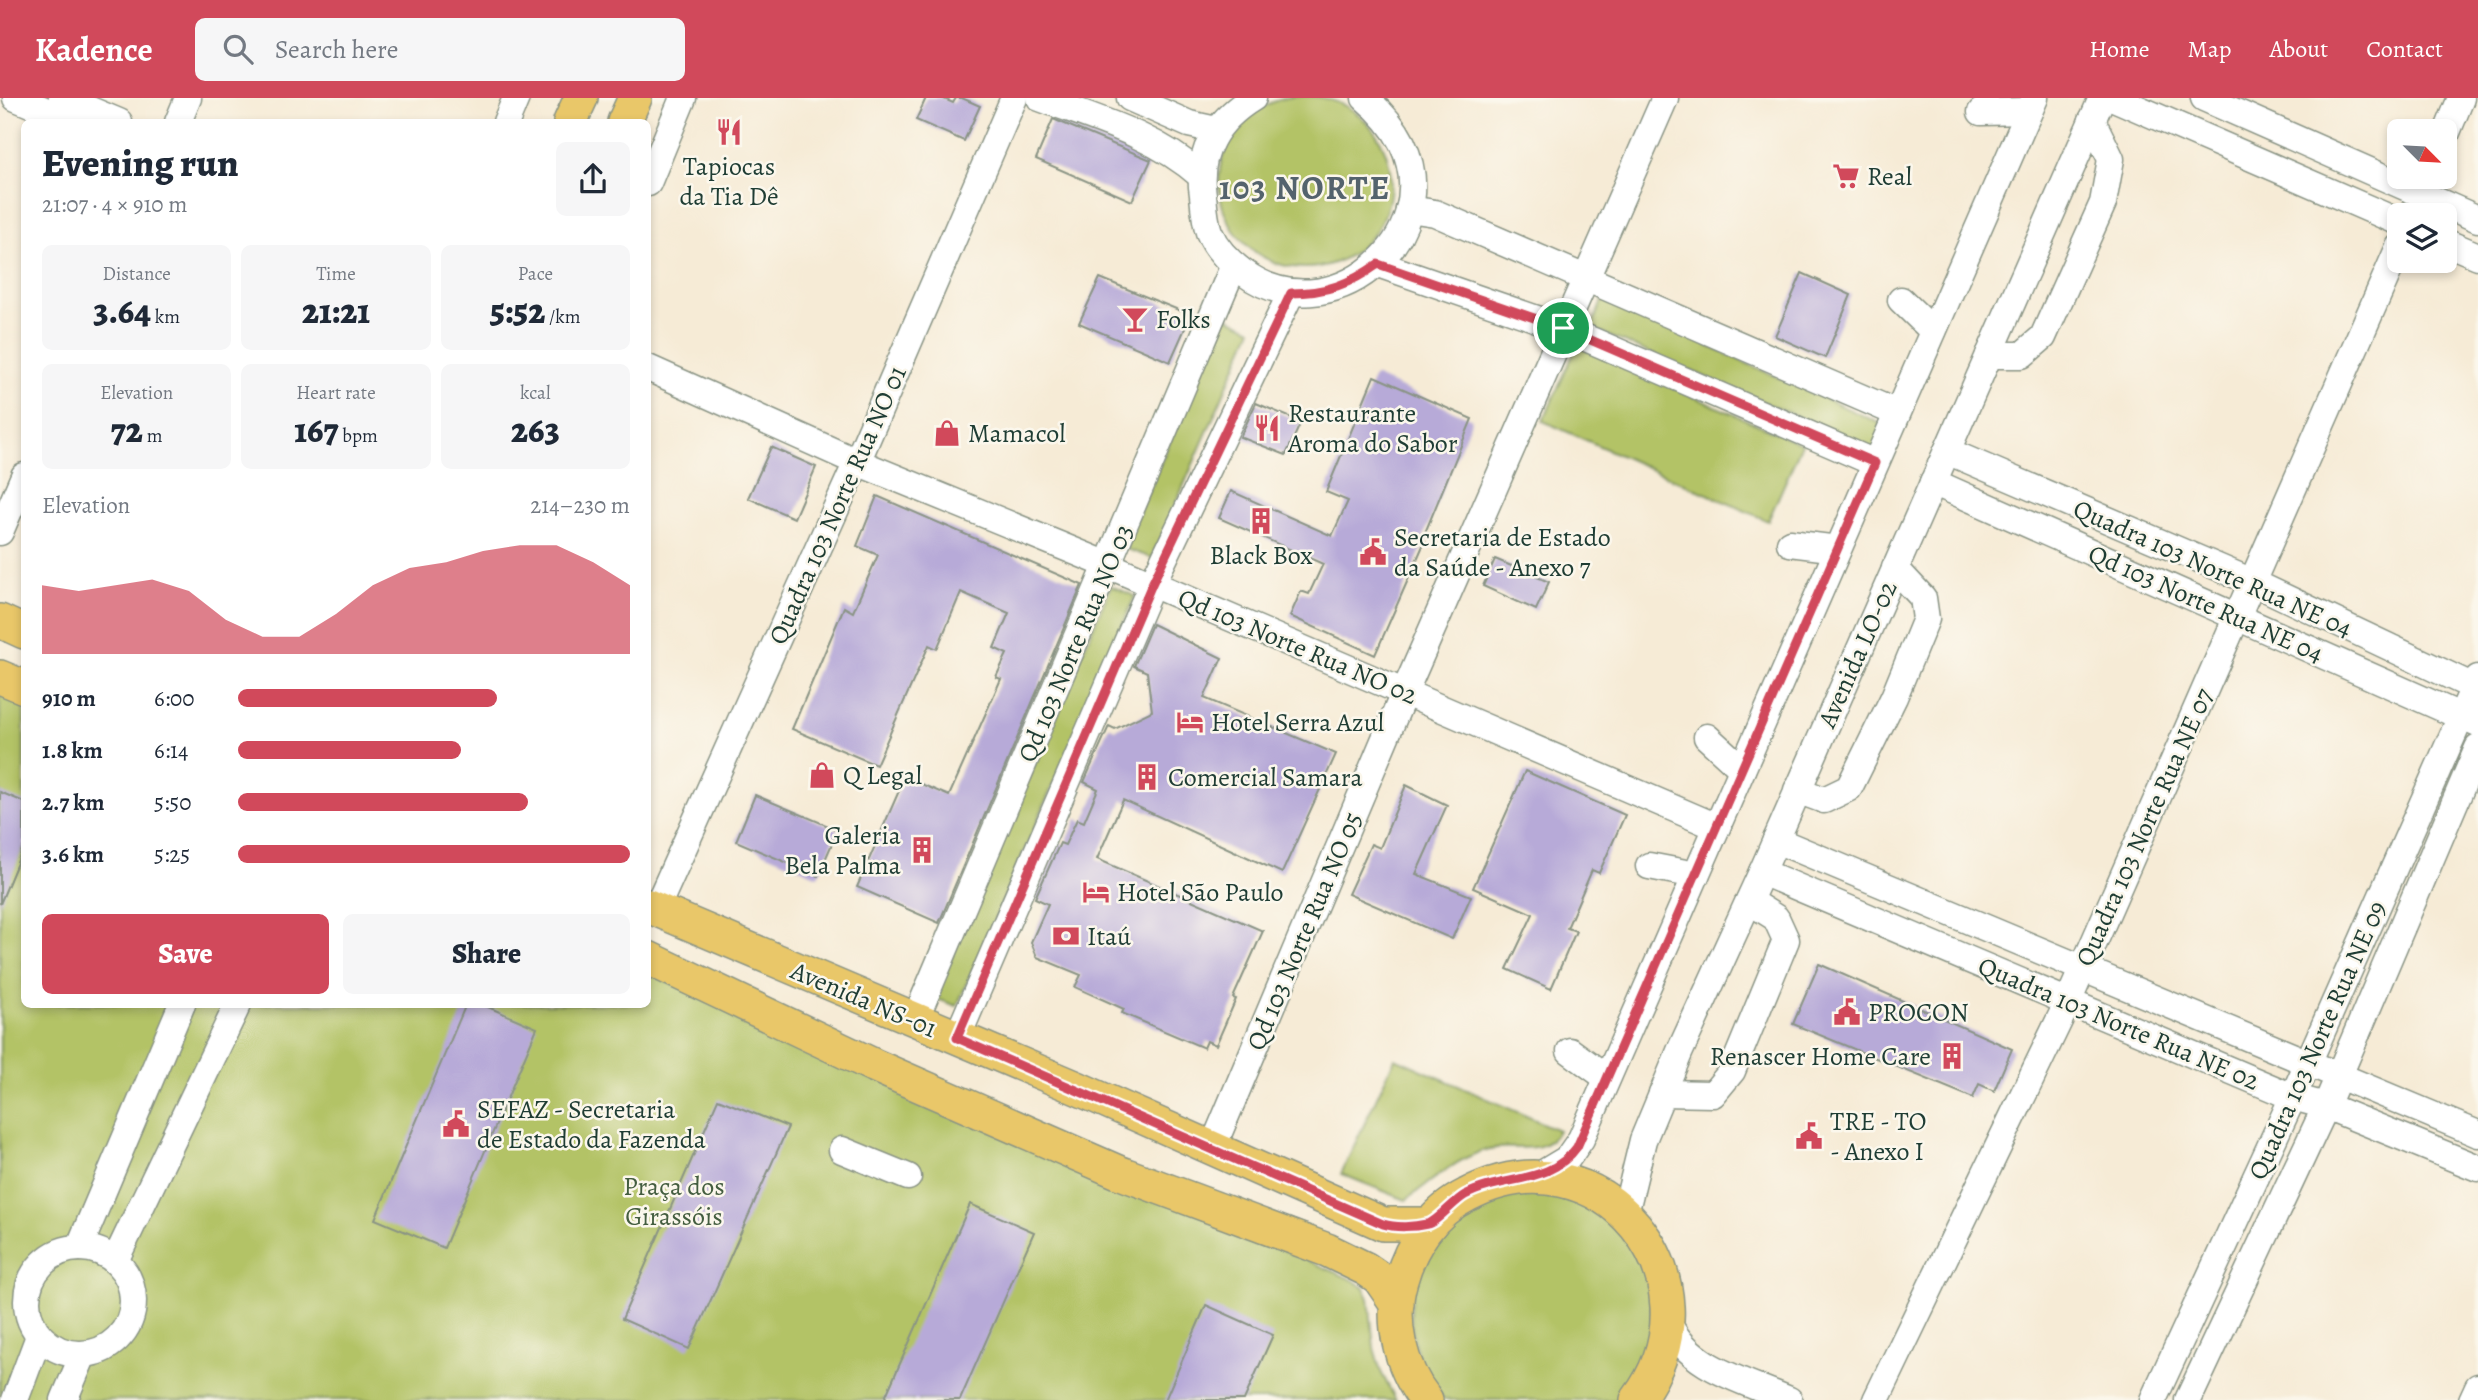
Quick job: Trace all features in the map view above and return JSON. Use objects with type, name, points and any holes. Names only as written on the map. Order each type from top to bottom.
[{"type":"main road","points":[[571,119],[581,98]]},
{"type":"main road","points":[[625,119],[635,98]]},
{"type":"main road","points":[[0,621],[21,631]]},
{"type":"main road","points":[[0,677],[21,686]]},
{"type":"main road","name":"Avenida NS-01","points":[[652,908],[1383,1224],[1430,1224]]},
{"type":"main road","name":"Avenida NS-01","points":[[651,959],[873,1065],[1118,1172],[1327,1250],[1366,1269],[1384,1284],[1396,1304]]},
{"type":"main road","points":[[1426,1400],[1412,1378],[1402,1352],[1396,1304],[1405,1266],[1430,1224],[1450,1205],[1478,1189],[1504,1180],[1537,1177],[1584,1188],[1625,1214],[1645,1237],[1657,1260],[1667,1295],[1668,1322],[1658,1365],[1637,1400]]},
{"type":"street","points":[[16,98],[65,119]]},
{"type":"street","points":[[62,98],[111,119]]},
{"type":"street","points":[[178,119],[188,98]]},
{"type":"street","points":[[507,119],[516,98]]},
{"type":"street","points":[[651,176],[683,98]]},
{"type":"street","name":"Quadra 103 Norte Rua NO 01","points":[[652,908],[857,462],[1014,98]]},
{"type":"street","points":[[1040,98],[1149,140],[1177,155],[1199,175]]},
{"type":"street","points":[[1130,98],[1189,124],[1216,130]]},
{"type":"street","points":[[1253,98],[1216,130],[1206,151],[1199,175],[1208,231],[1220,252],[1234,265],[1257,282],[1291,293],[1315,293],[1349,284],[1378,264],[1398,239],[1409,209],[1411,176],[1403,144],[1386,117],[1365,98]]},
{"type":"street","name":"Qd 103 Norte Rua NO 05","points":[[1212,1149],[1405,691],[1665,98]]},
{"type":"street","points":[[2114,98],[2387,217]]},
{"type":"street","points":[[2204,98],[2478,219]]},
{"type":"street","points":[[2452,119],[2461,98]]},
{"type":"street","points":[[1981,111],[2032,104]]},
{"type":"street","points":[[1537,1177],[1563,1162],[1574,1151],[2032,104]]},
{"type":"street","points":[[1989,355],[2022,355],[2043,337],[2103,203],[2111,159],[2097,109]]},
{"type":"street","name":"Avenida LO-02","points":[[1625,1214],[1643,1140],[1662,1093],[1762,872],[2097,109]]},
{"type":"street","points":[[1409,209],[1435,213],[1897,413]]},
{"type":"street","points":[[2457,247],[2478,256]]},
{"type":"street","points":[[1378,264],[1563,328],[1875,463]]},
{"type":"street","name":"Qd 103 Norte Rua NO 03","points":[[915,1020],[1234,265]]},
{"type":"street","name":"Quadra 103 Norte Rua NE 07","points":[[1876,1400],[2068,1002],[2237,617],[2250,581],[2387,273]]},
{"type":"street","name":"Qd 103 Norte Rua NO 03","points":[[957,1038],[1152,584],[1291,293]]},
{"type":"street","points":[[1901,300],[1933,331]]},
{"type":"street","name":"Qd 103 Norte Rua NO 02","points":[[651,369],[857,462],[1405,691],[1717,827]]},
{"type":"street","name":"Quadra 103 Norte Rua NE 04","points":[[1947,451],[2250,581],[2477,685]]},
{"type":"street","name":"Qd 103 Norte Rua NE 04","points":[[1933,482],[2470,720]]},
{"type":"street","points":[[0,532],[21,483]]},
{"type":"street","points":[[1790,543],[1838,549]]},
{"type":"street","points":[[1797,790],[1824,800],[1849,788],[1895,697],[1926,619],[1923,598],[1895,568]]},
{"type":"street","name":"Quadra 103 Norte Rua NE 09","points":[[2153,1400],[2306,1065],[2470,720],[2477,685]]},
{"type":"street","points":[[1707,737],[1742,769]]},
{"type":"street","name":"Quadra 103 Norte Rua NE 09","points":[[2188,1400],[2326,1106],[2478,748]]},
{"type":"street","name":"Quadra 103 Norte Rua NE 02","points":[[1776,840],[2083,967],[2306,1065],[2478,1134]]},
{"type":"street","points":[[1649,866],[1696,875]]},
{"type":"street","name":"Quadra 103 Norte Rua NE 02","points":[[1762,872],[2293,1097],[2326,1106],[2478,1168]]},
{"type":"street","points":[[1662,1093],[1713,1094],[1732,1071],[1786,940],[1776,918],[1748,901]]},
{"type":"street","points":[[79,1248],[180,1008]]},
{"type":"street","points":[[115,1261],[236,1008]]},
{"type":"street","points":[[1570,1051],[1607,1078]]},
{"type":"street","points":[[842,1150],[908,1177]]},
{"type":"street","points":[[79,1248],[92,1249],[115,1261],[126,1275],[132,1290],[133,1307],[128,1324],[109,1345],[83,1355],[52,1347],[39,1336],[30,1321],[27,1305],[29,1288],[36,1272],[47,1259],[62,1251],[79,1248]]},
{"type":"street","points":[[1668,1322],[1677,1340],[1692,1356],[1790,1400]]},
{"type":"street","points":[[15,1400],[39,1336]]},
{"type":"street","points":[[64,1400],[83,1355]]},
{"type":"street","points":[[2472,1400],[2478,1387]]},
{"type":"green space","points":[[1305,96],[1338,103],[1353,110],[1366,121],[1377,134],[1384,149],[1391,182],[1384,215],[1377,230],[1366,243],[1353,254],[1338,261],[1305,268],[1272,261],[1257,254],[1244,243],[1233,230],[1226,215],[1219,182],[1226,149],[1233,134],[1244,121],[1257,110],[1272,103]]},
{"type":"green space","points":[[1603,299],[1886,426],[1876,450],[1591,328]]},
{"type":"green space","points":[[1225,316],[1252,329],[1152,558],[1123,548]]},
{"type":"green space","points":[[1577,346],[1802,444],[1768,521],[1543,421]]},
{"type":"green space","points":[[1111,586],[1135,596],[957,1006],[934,998]]},
{"type":"green space","name":"Praça dos Girassóis","points":[[0,692],[21,701],[21,1008],[651,1008],[651,974],[1353,1280],[1364,1288],[1369,1298],[1374,1348],[1381,1372],[1396,1400],[0,1400]]},
{"type":"green space","points":[[1395,1058],[1558,1130],[1553,1138],[1539,1146],[1495,1148],[1471,1156],[1448,1169],[1406,1200],[1341,1174]]},
{"type":"green space","points":[[1516,1192],[1575,1198],[1621,1229],[1650,1281],[1652,1334],[1618,1400],[1444,1400],[1429,1379],[1413,1333],[1411,1308],[1414,1285],[1422,1261],[1452,1220],[1474,1208]]},
{"type":"building","points":[[926,98],[942,98],[953,103],[956,98],[962,98],[980,106],[964,141],[916,120]]},
{"type":"building","points":[[1053,119],[1151,160],[1132,201],[1036,159]]},
{"type":"building","points":[[1802,273],[1851,295],[1825,358],[1775,336]]},
{"type":"building","name":"Folks","points":[[1100,278],[1191,315],[1170,362],[1079,323]]},
{"type":"building","points":[[1374,376],[1472,419],[1422,540],[1425,541],[1375,655],[1290,616],[1301,591],[1309,594],[1323,564],[1219,518],[1231,491],[1332,536],[1348,501],[1326,492]]},
{"type":"building","name":"Restaurante Aroma do Sabor","points":[[1256,403],[1301,422],[1286,455],[1240,437]]},
{"type":"building","points":[[771,447],[816,467],[794,518],[748,498]]},
{"type":"building","points":[[877,496],[1082,585],[939,923],[857,887],[905,777],[949,796],[1001,679],[996,677],[1007,654],[994,648],[1009,613],[961,592],[937,649],[929,645],[876,765],[792,729],[844,607],[853,612],[878,555],[857,546]]},
{"type":"building","points":[[1495,559],[1549,582],[1536,610],[1483,586]]},
{"type":"building","points":[[1152,624],[1222,658],[1204,698],[1336,754],[1282,873],[1123,800],[1097,859],[1263,931],[1233,998],[1236,999],[1216,1045],[1207,1041],[1204,1048],[1122,1013],[1124,1009],[1075,987],[1081,975],[1037,957],[1031,942],[1048,904],[1035,898],[1060,843],[1065,845],[1077,819],[1084,822],[1098,789],[1084,782],[1109,726],[1115,729],[1152,711],[1147,672],[1134,666]]},
{"type":"building","points":[[1525,771],[1625,815],[1599,873],[1592,870],[1567,928],[1576,931],[1551,989],[1507,969],[1533,914],[1473,888]]},
{"type":"building","points":[[1406,785],[1447,805],[1416,874],[1471,896],[1452,939],[1348,894],[1371,844],[1380,848]]},
{"type":"building","points":[[0,792],[21,801],[21,853],[0,904]]},
{"type":"building","points":[[755,795],[838,830],[818,876],[736,841]]},
{"type":"building","points":[[1819,964],[2012,1049],[1994,1091],[1979,1084],[1973,1098],[1793,1024]]},
{"type":"building","name":"SEFAZ - Secretaria de Estado da Fazenda","points":[[464,1008],[490,1008],[537,1028],[444,1248],[375,1219]]},
{"type":"building","points":[[718,1099],[788,1127],[689,1349],[622,1319]]},
{"type":"building","points":[[970,1204],[1034,1232],[960,1400],[884,1400]]},
{"type":"building","points":[[1206,1305],[1273,1335],[1244,1400],[1165,1400]]},
{"type":"place","name":"Tapiocas da Tia Dê","points":[[729,132]]},
{"type":"place","name":"Real","points":[[1846,176]]},
{"type":"place","name":"Folks","points":[[1135,319]]},
{"type":"place","name":"Restaurante Aroma do Sabor","points":[[1267,428]]},
{"type":"place","name":"Mamacol","points":[[947,433]]},
{"type":"place","name":"Black Box","points":[[1261,521]]},
{"type":"place","name":"Secretaria de Estado da Saúde - Anexo 7","points":[[1373,552]]},
{"type":"place","name":"Hotel Serra Azul","points":[[1190,722]]},
{"type":"place","name":"Q Legal","points":[[822,775]]},
{"type":"place","name":"Comercial Samara","points":[[1147,777]]},
{"type":"place","name":"Galeria Bela Palma","points":[[922,850]]},
{"type":"place","name":"Hotel São Paulo","points":[[1096,892]]},
{"type":"place","name":"Itaú","points":[[1066,936]]},
{"type":"place","name":"PROCON","points":[[1847,1012]]},
{"type":"place","name":"Renascer Home Care","points":[[1952,1056]]},
{"type":"place","name":"SEFAZ - Secretaria de Estado da Fazenda","points":[[456,1124]]},
{"type":"place","name":"TRE - TO - Anexo I","points":[[1809,1136]]},
{"type":"district","name":"103 NORTE","points":[[1305,187]]},
{"type":"route","points":[[1378,264],[1563,328],[1875,463],[1581,1139],[1571,1155],[1537,1177],[1499,1182],[1464,1196],[1441,1212],[1430,1224],[1390,1226],[957,1038],[1152,584],[1291,293],[1315,293],[1349,284],[1378,264]]}]
